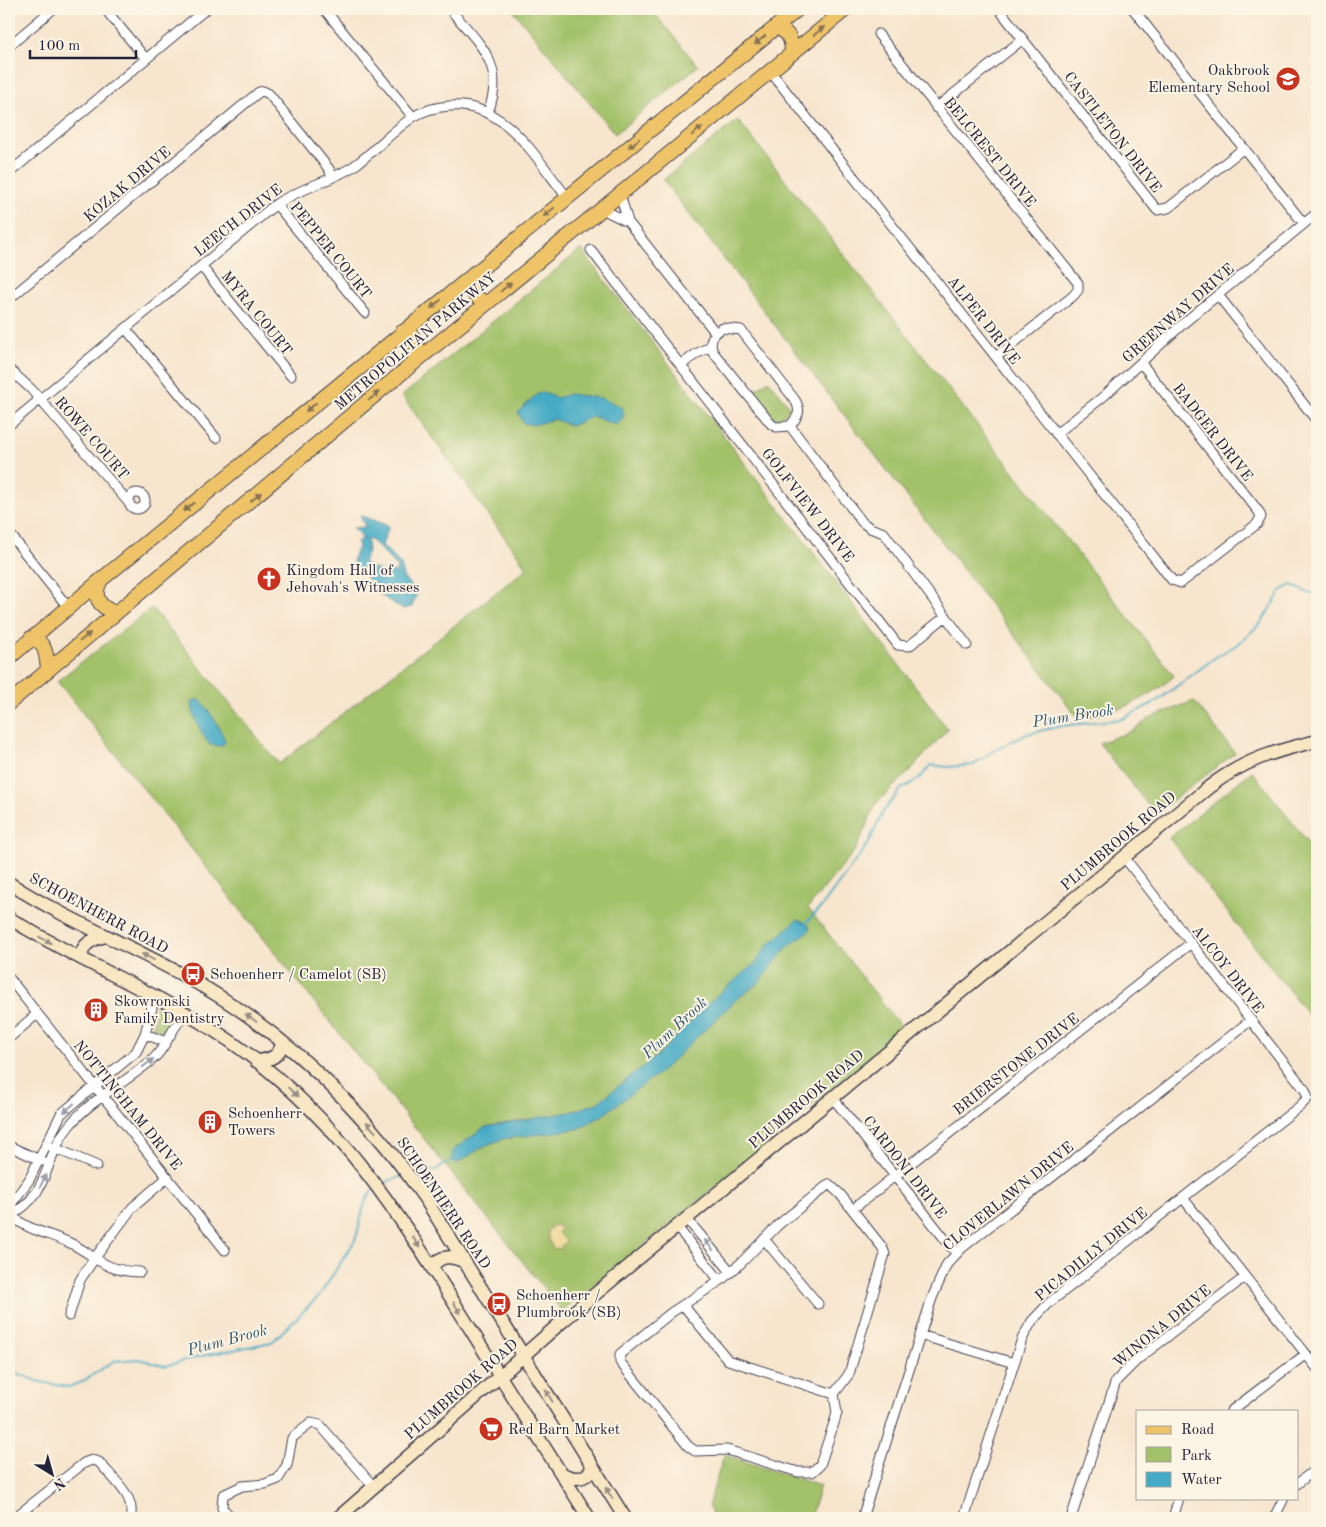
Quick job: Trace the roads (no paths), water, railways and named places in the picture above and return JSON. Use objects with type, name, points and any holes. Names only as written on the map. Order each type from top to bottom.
[{"type":"main road","name":"METROPOLITAN PARKWAY","points":[[9,658],[30,638],[402,332],[798,9]]},
{"type":"main road","name":"METROPOLITAN PARKWAY","points":[[9,703],[48,668],[486,303],[846,9]]},
{"type":"main road","points":[[776,27],[788,34],[792,44],[792,53]]},
{"type":"main road","points":[[474,273],[471,280],[472,292],[477,298],[486,303]]},
{"type":"main road","points":[[402,332],[412,336],[417,345],[414,363]]},
{"type":"main road","points":[[102,579],[97,588],[97,599],[103,606],[115,612]]},
{"type":"main road","points":[[30,638],[40,642],[45,648],[48,668]]},
{"type":"main road","name":"PLUMBROOK ROAD","points":[[338,1518],[524,1355],[1209,787],[1236,768],[1262,756],[1317,741]]},
{"type":"main road","name":"SCHOENHERR ROAD","points":[[9,883],[208,989],[282,1042],[344,1098],[402,1165],[426,1200],[625,1518]]},
{"type":"main road","points":[[9,918],[82,959],[146,990],[187,1013],[256,1061],[319,1117],[376,1183],[400,1217],[589,1518]]},
{"type":"main road","points":[[82,959],[82,950],[88,943],[106,936]]},
{"type":"main road","points":[[256,1061],[269,1059],[277,1054],[282,1042]]},
{"type":"main road","points":[[432,1267],[436,1261],[446,1257],[465,1262]]},
{"type":"main road","points":[[561,1473],[570,1477],[580,1478],[589,1474],[593,1467]]},
{"type":"street","points":[[9,46],[53,9]]},
{"type":"street","points":[[105,9],[146,60]]},
{"type":"street","points":[[9,173],[206,9]]},
{"type":"street","points":[[324,9],[413,117]]},
{"type":"street","points":[[450,9],[493,64],[495,87],[488,112]]},
{"type":"street","name":"CASTLETON DRIVE","points":[[999,9],[1158,210],[1168,208],[1244,148]]},
{"type":"street","points":[[1133,9],[1304,224]]},
{"type":"street","name":"BELCREST DRIVE","points":[[878,34],[1062,263],[1079,287],[1074,296],[996,357]]},
{"type":"street","points":[[936,108],[1023,39]]},
{"type":"street","name":"ALPER DRIVE","points":[[770,71],[1172,580],[1178,583]]},
{"type":"street","name":"KOZAK DRIVE","points":[[9,299],[256,94],[263,91],[275,102],[329,169],[332,177]]},
{"type":"street","name":"LEECH DRIVE","points":[[9,425],[276,204],[299,190],[332,177],[355,165],[413,117],[431,109],[456,105],[488,112],[510,127],[567,197]]},
{"type":"street","points":[[620,194],[628,222],[715,332]]},
{"type":"street","name":"PEPPER COURT","points":[[276,204],[365,313]]},
{"type":"street","points":[[602,209],[628,222]]},
{"type":"street","name":"GREENWAY DRIVE","points":[[1056,434],[1104,396],[1218,295],[1317,213]]},
{"type":"street","name":"GOLFVIEW DRIVE","points":[[591,250],[898,645],[909,646],[946,616]]},
{"type":"street","name":"MYRA COURT","points":[[201,266],[291,376]]},
{"type":"street","points":[[1218,295],[1317,421]]},
{"type":"street","points":[[681,365],[711,346],[715,332],[723,328],[741,330],[799,408],[799,414],[790,426]]},
{"type":"street","points":[[126,329],[216,438]]},
{"type":"street","points":[[711,346],[771,424],[790,426],[862,522],[870,528],[884,533],[967,645]]},
{"type":"street","name":"BADGER DRIVE","points":[[1141,363],[1259,512],[1260,520],[1184,582],[1178,583]]},
{"type":"street","name":"ROWE COURT","points":[[9,369],[26,383],[123,494],[132,508],[138,510],[145,505],[144,495],[139,493],[123,494]]},
{"type":"street","name":"ROWE COURT","points":[[129,503],[133,494]]},
{"type":"street","points":[[9,533],[68,607]]},
{"type":"street","name":"ALCOY DRIVE","points":[[1124,857],[1308,1093],[1308,1098]]},
{"type":"street","name":"BRIERSTONE DRIVE","points":[[858,1205],[1191,943]]},
{"type":"street","name":"NOTTINGHAM DRIVE","points":[[9,978],[225,1250]]},
{"type":"street","points":[[140,1272],[117,1270],[94,1259],[72,1244],[25,1226],[10,1215],[9,1207],[29,1180],[61,1114],[136,1052],[145,1034],[152,1008],[146,990]]},
{"type":"street","points":[[10,1215],[20,1211],[36,1194],[67,1128],[154,1058],[178,1022],[187,1013]]},
{"type":"street","points":[[9,1038],[37,1014]]},
{"type":"street","name":"CLOVERLAWN DRIVE","points":[[862,1518],[940,1274],[956,1253],[1251,1020]]},
{"type":"street","points":[[145,1034],[166,1042]]},
{"type":"street","points":[[125,1063],[134,1074]]},
{"type":"street","name":"CARDONI DRIVE","points":[[833,1098],[956,1253]]},
{"type":"street","name":"PICADILLY DRIVE","points":[[964,1518],[1026,1330],[1049,1303],[1308,1098]]},
{"type":"street","points":[[45,1144],[97,1166]]},
{"type":"street","points":[[9,1146],[50,1165]]},
{"type":"street","points":[[70,1316],[80,1280],[94,1259],[132,1208],[168,1177]]},
{"type":"street","points":[[829,1184],[840,1194],[884,1250],[849,1374],[834,1394],[837,1413],[822,1462],[815,1470],[798,1472],[727,1450],[695,1451],[688,1446],[619,1358],[627,1348],[683,1304],[731,1272],[764,1239],[778,1225],[829,1184]]},
{"type":"street","points":[[1183,1198],[1317,1368]]},
{"type":"street","points":[[687,1219],[731,1272]]},
{"type":"street","points":[[677,1227],[720,1281]]},
{"type":"street","points":[[764,1239],[818,1304]]},
{"type":"street","name":"WINONA DRIVE","points":[[1071,1518],[1116,1382],[1137,1360],[1245,1276]]},
{"type":"street","points":[[683,1304],[728,1360],[834,1394]]},
{"type":"street","points":[[920,1335],[1014,1364]]},
{"type":"street","points":[[1233,1410],[1306,1354]]},
{"type":"street","points":[[232,1518],[222,1508],[221,1499],[227,1493],[242,1486],[265,1484],[278,1479],[287,1465],[292,1438],[307,1425],[314,1422],[323,1427],[374,1487]]},
{"type":"street","points":[[14,1518],[84,1463],[92,1460],[99,1462],[131,1501],[132,1511],[130,1518]]},
{"type":"street","points":[[1298,1483],[1317,1468]]},
{"type":"street","points":[[1173,1518],[1178,1500]]},
{"type":"street","points":[[1274,1518],[1283,1500]]},
{"type":"water","points":[[543,392],[556,398],[570,394],[601,398],[621,407],[624,414],[621,421],[615,425],[592,416],[571,426],[554,419],[533,425],[523,423],[518,412],[536,395]]},
{"type":"water","points":[[360,515],[389,526],[382,545],[401,565],[403,577],[417,593],[412,607],[402,609],[382,596],[353,562],[358,547],[357,542],[360,539],[364,540],[353,528],[365,527]],"holes":[[[367,539],[397,567],[396,572],[382,572],[363,563],[368,551]]]},
{"type":"water","points":[[198,699],[209,712],[221,732],[225,742],[222,746],[210,745],[200,730],[192,705],[193,701]]},
{"type":"water","points":[[798,919],[809,925],[810,929],[788,946],[760,982],[737,999],[663,1070],[603,1115],[578,1129],[503,1139],[486,1145],[456,1164],[453,1161],[452,1151],[485,1127],[570,1112],[597,1103],[659,1054],[717,995],[754,965],[767,946]]},
{"type":"waterway","name":"Plum Brook","points":[[806,923],[823,905],[868,844],[883,812],[901,789],[919,779],[931,765],[947,767],[973,765],[993,751],[1027,734],[1061,726],[1122,719],[1157,701],[1216,657],[1238,644],[1261,623],[1281,591],[1291,585],[1306,592],[1317,594]]},
{"type":"waterway","name":"Plum Brook","points":[[414,1174],[436,1170],[453,1159]]},
{"type":"waterway","name":"Plum Brook","points":[[381,1184],[402,1176]]},
{"type":"waterway","name":"Plum Brook","points":[[9,1370],[40,1382],[68,1387],[82,1382],[114,1361],[139,1359],[165,1366],[197,1357],[272,1342],[319,1296],[354,1242],[363,1208],[373,1190]]},
{"type":"place","name":"Oakbrook Elementary School","points":[[1288,79]]},
{"type":"place","name":"Kingdom Hall of Jehovah's Witnesses","points":[[269,579]]},
{"type":"place","name":"Schoenherr / Camelot (SB)","points":[[193,974]]},
{"type":"place","name":"Skowronski Family Dentistry","points":[[96,1010]]},
{"type":"place","name":"Schoenherr Towers","points":[[210,1122]]},
{"type":"place","name":"Schoenherr / Plumbrook (SB)","points":[[499,1304]]},
{"type":"place","name":"Red Barn Market","points":[[491,1429]]}]
